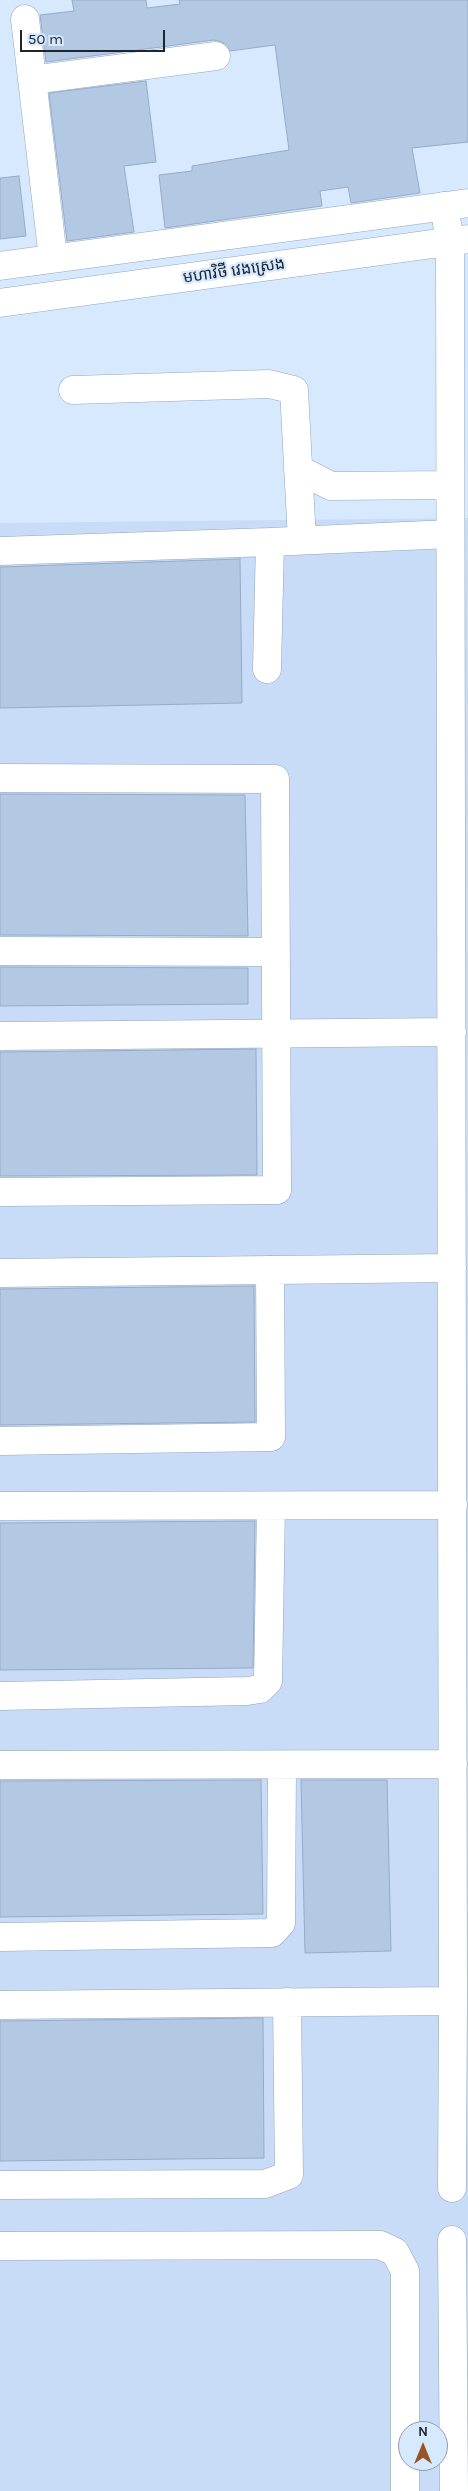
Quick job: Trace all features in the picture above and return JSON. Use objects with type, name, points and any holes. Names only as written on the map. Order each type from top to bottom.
[{"type":"street","points":[[26,19],[53,258]]},
{"type":"street","points":[[32,80],[216,56]]},
{"type":"street","points":[[0,266],[456,204],[459,240],[459,407],[450,485],[450,534],[459,695],[460,926],[452,1032],[460,1160],[452,1268],[460,1403],[452,1505],[460,1649],[453,1764],[454,2001],[460,2128],[452,2188]]},
{"type":"street","name":"មហាវិថី វេងស្រេង","points":[[0,303],[459,240]]},
{"type":"street","points":[[73,390],[269,384],[294,390],[302,540]]},
{"type":"street","points":[[298,469],[331,486],[450,485]]},
{"type":"street","points":[[0,551],[450,534]]},
{"type":"street","points":[[267,669],[270,542]]},
{"type":"street","points":[[0,778],[275,779],[277,1033],[277,1190],[0,1192]]},
{"type":"street","points":[[0,952],[276,952]]},
{"type":"street","points":[[0,1036],[452,1032]]},
{"type":"street","points":[[0,1273],[452,1268]]},
{"type":"street","points":[[0,1441],[271,1438],[270,1270]]},
{"type":"street","points":[[0,1506],[271,1507],[452,1505]]},
{"type":"street","points":[[0,1696],[247,1691],[260,1689],[268,1681],[271,1507]]},
{"type":"street","points":[[0,1765],[453,1764]]},
{"type":"street","points":[[0,1938],[272,1933],[281,1923],[282,1765]]},
{"type":"street","points":[[0,2005],[454,2001]]},
{"type":"street","points":[[0,2185],[265,2184],[289,2175],[287,2002]]},
{"type":"street","points":[[452,2240],[454,2491]]},
{"type":"street","points":[[0,2246],[380,2244],[395,2252],[405,2272],[405,2491]]},
{"type":"shaded area","points":[[468,518],[468,2491],[0,2491],[0,523]]},
{"type":"building","points":[[72,0],[146,0],[147,8],[180,4],[179,0],[468,0],[468,142],[412,148],[420,193],[351,203],[348,187],[320,191],[322,206],[165,228],[159,175],[192,171],[192,166],[289,150],[275,45],[230,51],[222,42],[214,40],[46,62],[40,15],[74,11]]},
{"type":"building","points":[[146,81],[156,162],[124,166],[134,232],[67,241],[49,93]]},
{"type":"building","points":[[19,176],[26,236],[0,239],[0,178]]},
{"type":"building","points":[[240,559],[242,703],[0,708],[0,567]]},
{"type":"building","points":[[0,794],[245,795],[248,936],[0,935]]},
{"type":"building","points":[[0,967],[248,968],[248,1004],[0,1006]]},
{"type":"building","points":[[256,1049],[257,1175],[0,1176],[0,1052]]},
{"type":"building","points":[[254,1286],[255,1422],[0,1425],[0,1289]]},
{"type":"building","points":[[255,1521],[253,1668],[0,1670],[0,1523]]},
{"type":"building","points":[[261,1780],[263,1914],[0,1917],[0,1781]]},
{"type":"building","points":[[301,1780],[387,1780],[391,1951],[305,1953]]},
{"type":"building","points":[[263,2018],[264,2158],[0,2161],[0,2021]]}]
